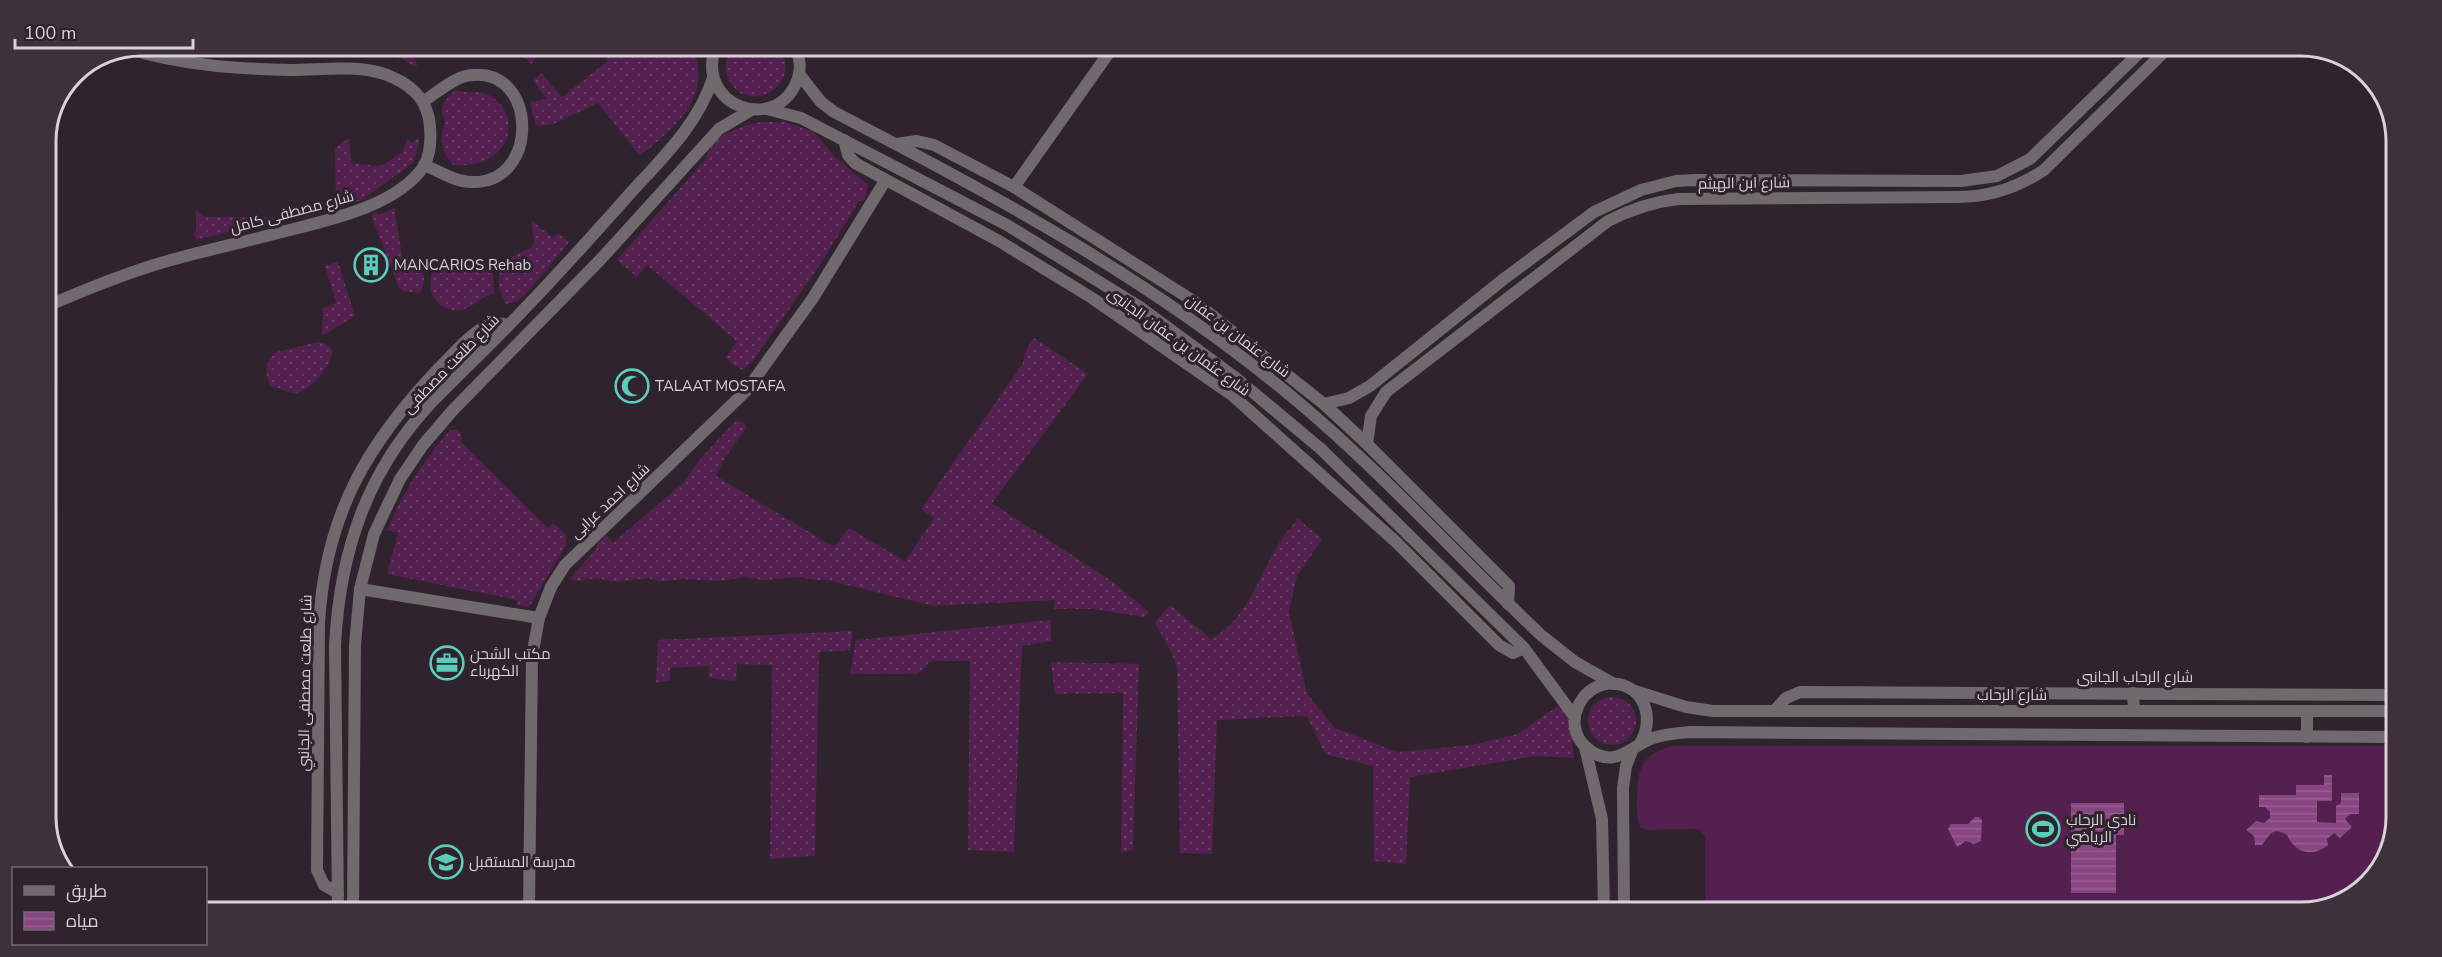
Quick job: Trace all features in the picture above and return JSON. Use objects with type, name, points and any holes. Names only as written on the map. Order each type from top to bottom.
[{"type":"street","points":[[154,56],[198,63],[256,68],[353,69],[393,77],[410,87],[424,101],[431,133],[424,165],[460,180],[472,182],[489,179],[506,171],[514,160],[523,134],[521,114],[513,94],[505,83],[484,75],[462,77],[424,101]]},
{"type":"street","points":[[712,56],[712,78],[718,90],[727,100],[739,107],[751,110],[767,109],[801,118],[1007,225],[1124,297],[1236,378],[1321,449],[1524,648],[1574,716]]},
{"type":"street","points":[[767,109],[788,96],[795,86],[799,74],[798,56]]},
{"type":"street","points":[[1014,187],[1107,56]]},
{"type":"street","name":"شارع ابن الهيثم","points":[[1324,404],[1348,398],[1371,386],[1481,297],[1580,222],[1625,196],[1658,185],[1695,180],[1961,182],[1986,179],[2009,171],[2040,151],[2136,56]]},
{"type":"street","name":"شارع ابن الهيثم","points":[[1367,444],[1371,416],[1386,393],[1608,221],[1649,204],[1678,199],[1972,197],[2013,187],[2044,170],[2057,159],[2160,56]]},
{"type":"street","name":"شارع عثمان بن عفان","points":[[799,74],[821,102],[834,112],[1033,218],[1169,303],[1263,373],[1335,434],[1508,604],[1558,649],[1575,662],[1614,684]]},
{"type":"street","name":"شارع طلعت مصطفى","points":[[338,902],[335,645],[337,603],[347,553],[361,513],[386,463],[431,403],[564,268],[682,136],[700,110],[712,78]]},
{"type":"street","points":[[353,902],[356,645],[360,589],[380,519],[400,479],[423,445],[453,410],[604,256],[718,129],[751,110]]},
{"type":"street","name":"شارع عثمان بن عفان الجانبى","points":[[844,140],[851,159],[885,181],[1008,247],[1092,298],[1232,395],[1386,534],[1499,645],[1513,653],[1524,648]]},
{"type":"street","points":[[896,144],[917,141],[934,145],[1014,187],[1195,302],[1324,404],[1367,444],[1509,586],[1508,604]]},
{"type":"street","name":"شارع مصطفى كامل","points":[[56,302],[164,262],[347,215],[398,190],[424,165]]},
{"type":"street","name":"شارع احمد عرابى","points":[[529,902],[532,656],[538,618],[556,579],[576,553],[746,391],[813,298],[885,181]]},
{"type":"street","points":[[1836,182],[1836,197]]},
{"type":"street","name":"شارع طلعت مصطفى الجانبي","points":[[338,893],[328,890],[317,870],[319,624],[322,588],[330,544],[362,468],[399,412],[451,356],[482,328],[495,323],[509,325]]},
{"type":"street","points":[[1321,449],[1335,434]]},
{"type":"street","points":[[360,589],[538,618]]},
{"type":"street","points":[[1604,902],[1602,819],[1585,747],[1574,727],[1574,716],[1583,696],[1603,684],[1614,684],[1634,691],[1646,707],[1648,717],[1645,737],[1635,748],[1626,766],[1623,788],[1624,902]]},
{"type":"street","name":"شارع الرحاب","points":[[1634,691],[1659,700],[1713,711],[2386,711]]},
{"type":"street","name":"شارع الرحاب الجانبى","points":[[1775,710],[1786,698],[1800,692],[2386,694]]},
{"type":"street","points":[[2133,693],[2133,710]]},
{"type":"street","points":[[2307,711],[2307,736]]},
{"type":"street","points":[[1585,747],[1603,757],[1613,758],[1665,734],[1690,732],[2386,737]]},
{"type":"street","points":[[337,776],[355,775]]},
{"type":"shaded area","points":[[391,56],[415,56],[417,68],[402,59]]},
{"type":"shaded area","points":[[522,56],[536,56],[532,64]]},
{"type":"shaded area","points":[[604,56],[696,56],[698,82],[688,110],[667,133],[640,156],[598,103],[551,125],[536,126],[530,102],[547,99],[533,81],[541,73],[562,97],[608,61]]},
{"type":"shaded area","points":[[783,56],[785,62],[784,75],[779,85],[769,92],[758,96],[746,95],[736,90],[728,78],[727,57]]},
{"type":"shaded area","points":[[455,90],[490,96],[506,112],[509,128],[504,144],[493,156],[479,163],[453,165],[444,150],[442,134],[445,122],[442,108]]},
{"type":"shaded area","points":[[761,122],[786,122],[813,131],[836,158],[868,185],[865,200],[859,201],[822,262],[752,362],[743,370],[733,365],[726,357],[737,341],[647,265],[637,277],[617,260],[706,159],[709,151],[720,138],[736,129]]},
{"type":"shaded area","points":[[420,137],[414,162],[362,200],[336,208],[335,148],[349,138],[351,163],[381,166],[403,152],[407,139],[412,143]]},
{"type":"shaded area","points":[[394,208],[404,267],[416,267],[423,275],[424,281],[420,293],[403,291],[399,288],[372,217],[374,212],[381,214]]},
{"type":"shaded area","points":[[284,209],[316,210],[317,214],[299,219],[296,216],[196,240],[193,233],[196,232],[196,210],[204,217],[282,217]]},
{"type":"shaded area","points":[[531,220],[553,238],[558,233],[569,242],[526,294],[517,301],[506,304],[499,289],[499,267],[512,257],[532,247],[534,240]]},
{"type":"shaded area","points":[[338,262],[355,316],[322,336],[323,308],[332,306],[336,302],[325,266]]},
{"type":"shaded area","points":[[485,262],[488,270],[493,270],[494,294],[468,308],[459,310],[448,309],[438,303],[432,294],[432,265]]},
{"type":"shaded area","points":[[1034,338],[1088,374],[992,503],[1110,580],[1149,612],[1144,617],[1092,609],[1054,609],[1055,600],[933,606],[827,580],[800,577],[763,580],[743,577],[722,581],[681,579],[663,582],[647,578],[617,582],[597,578],[578,581],[570,579],[597,548],[597,543],[606,535],[613,543],[683,483],[701,458],[736,421],[745,423],[746,428],[723,461],[716,476],[834,547],[849,528],[905,561],[934,518],[921,509],[1023,363],[1026,350]]},
{"type":"shaded area","points":[[318,342],[326,344],[333,350],[325,370],[308,388],[295,393],[271,386],[266,368],[277,352]]},
{"type":"shaded area","points":[[450,430],[457,430],[462,435],[461,442],[548,528],[553,523],[566,535],[566,545],[529,607],[517,605],[517,600],[387,574],[398,533],[387,530],[414,477]]},
{"type":"shaded area","points":[[1298,519],[1322,539],[1297,576],[1289,612],[1307,694],[1335,728],[1397,752],[1472,745],[1518,734],[1568,699],[1574,758],[1536,756],[1410,777],[1406,864],[1374,861],[1373,766],[1325,754],[1307,716],[1217,720],[1212,854],[1180,853],[1177,669],[1171,651],[1155,622],[1170,605],[1211,639],[1224,630],[1244,607],[1275,550]]},
{"type":"shaded area","points":[[1051,620],[1051,641],[1022,646],[1014,852],[968,850],[970,661],[931,661],[918,674],[850,674],[856,640]]},
{"type":"shaded area","points":[[853,631],[850,650],[819,652],[815,856],[770,859],[772,665],[737,664],[736,681],[708,678],[710,666],[670,668],[670,680],[656,683],[658,640]]},
{"type":"shaded area","points":[[1051,662],[1139,664],[1133,850],[1121,853],[1123,693],[1055,694]]},
{"type":"shaded area","points":[[1612,697],[1629,704],[1636,721],[1629,738],[1612,745],[1595,738],[1588,721],[1595,704]]},
{"type":"shaded area","name":"نادي الرحاب الرياضي","points":[[1672,746],[2386,746],[2385,833],[2378,854],[2362,877],[2339,893],[2313,901],[1705,902],[1705,836],[1699,829],[1647,830],[1640,827],[1637,788],[1640,771],[1647,759]]},
{"type":"water","points":[[2324,775],[2332,775],[2332,801],[2317,801],[2317,822],[2336,823],[2336,806],[2341,803],[2341,793],[2359,793],[2359,814],[2350,814],[2345,819],[2352,827],[2340,838],[2334,833],[2327,839],[2328,845],[2316,851],[2299,850],[2287,835],[2275,831],[2262,845],[2255,845],[2254,836],[2246,830],[2256,821],[2264,823],[2270,818],[2270,812],[2265,807],[2259,807],[2259,795],[2296,795],[2296,785],[2324,785]]},
{"type":"water","points":[[2071,803],[2124,803],[2124,835],[2116,835],[2116,893],[2071,893]]},
{"type":"water","points":[[1975,817],[1982,820],[1981,841],[1974,844],[1966,841],[1957,847],[1948,829],[1951,824],[1968,824]]},
{"type":"place","name":"MANCARIOS Rehab","points":[[371,265]]},
{"type":"place","name":"TALAAT MOSTAFA","points":[[632,386]]},
{"type":"place","name":"مكتب الشحن الكهرباء","points":[[447,663]]},
{"type":"place","name":"نادي الرحاب الرياضي","points":[[2043,829]]},
{"type":"place","name":"مدرسة المستقبل","points":[[446,862]]}]
